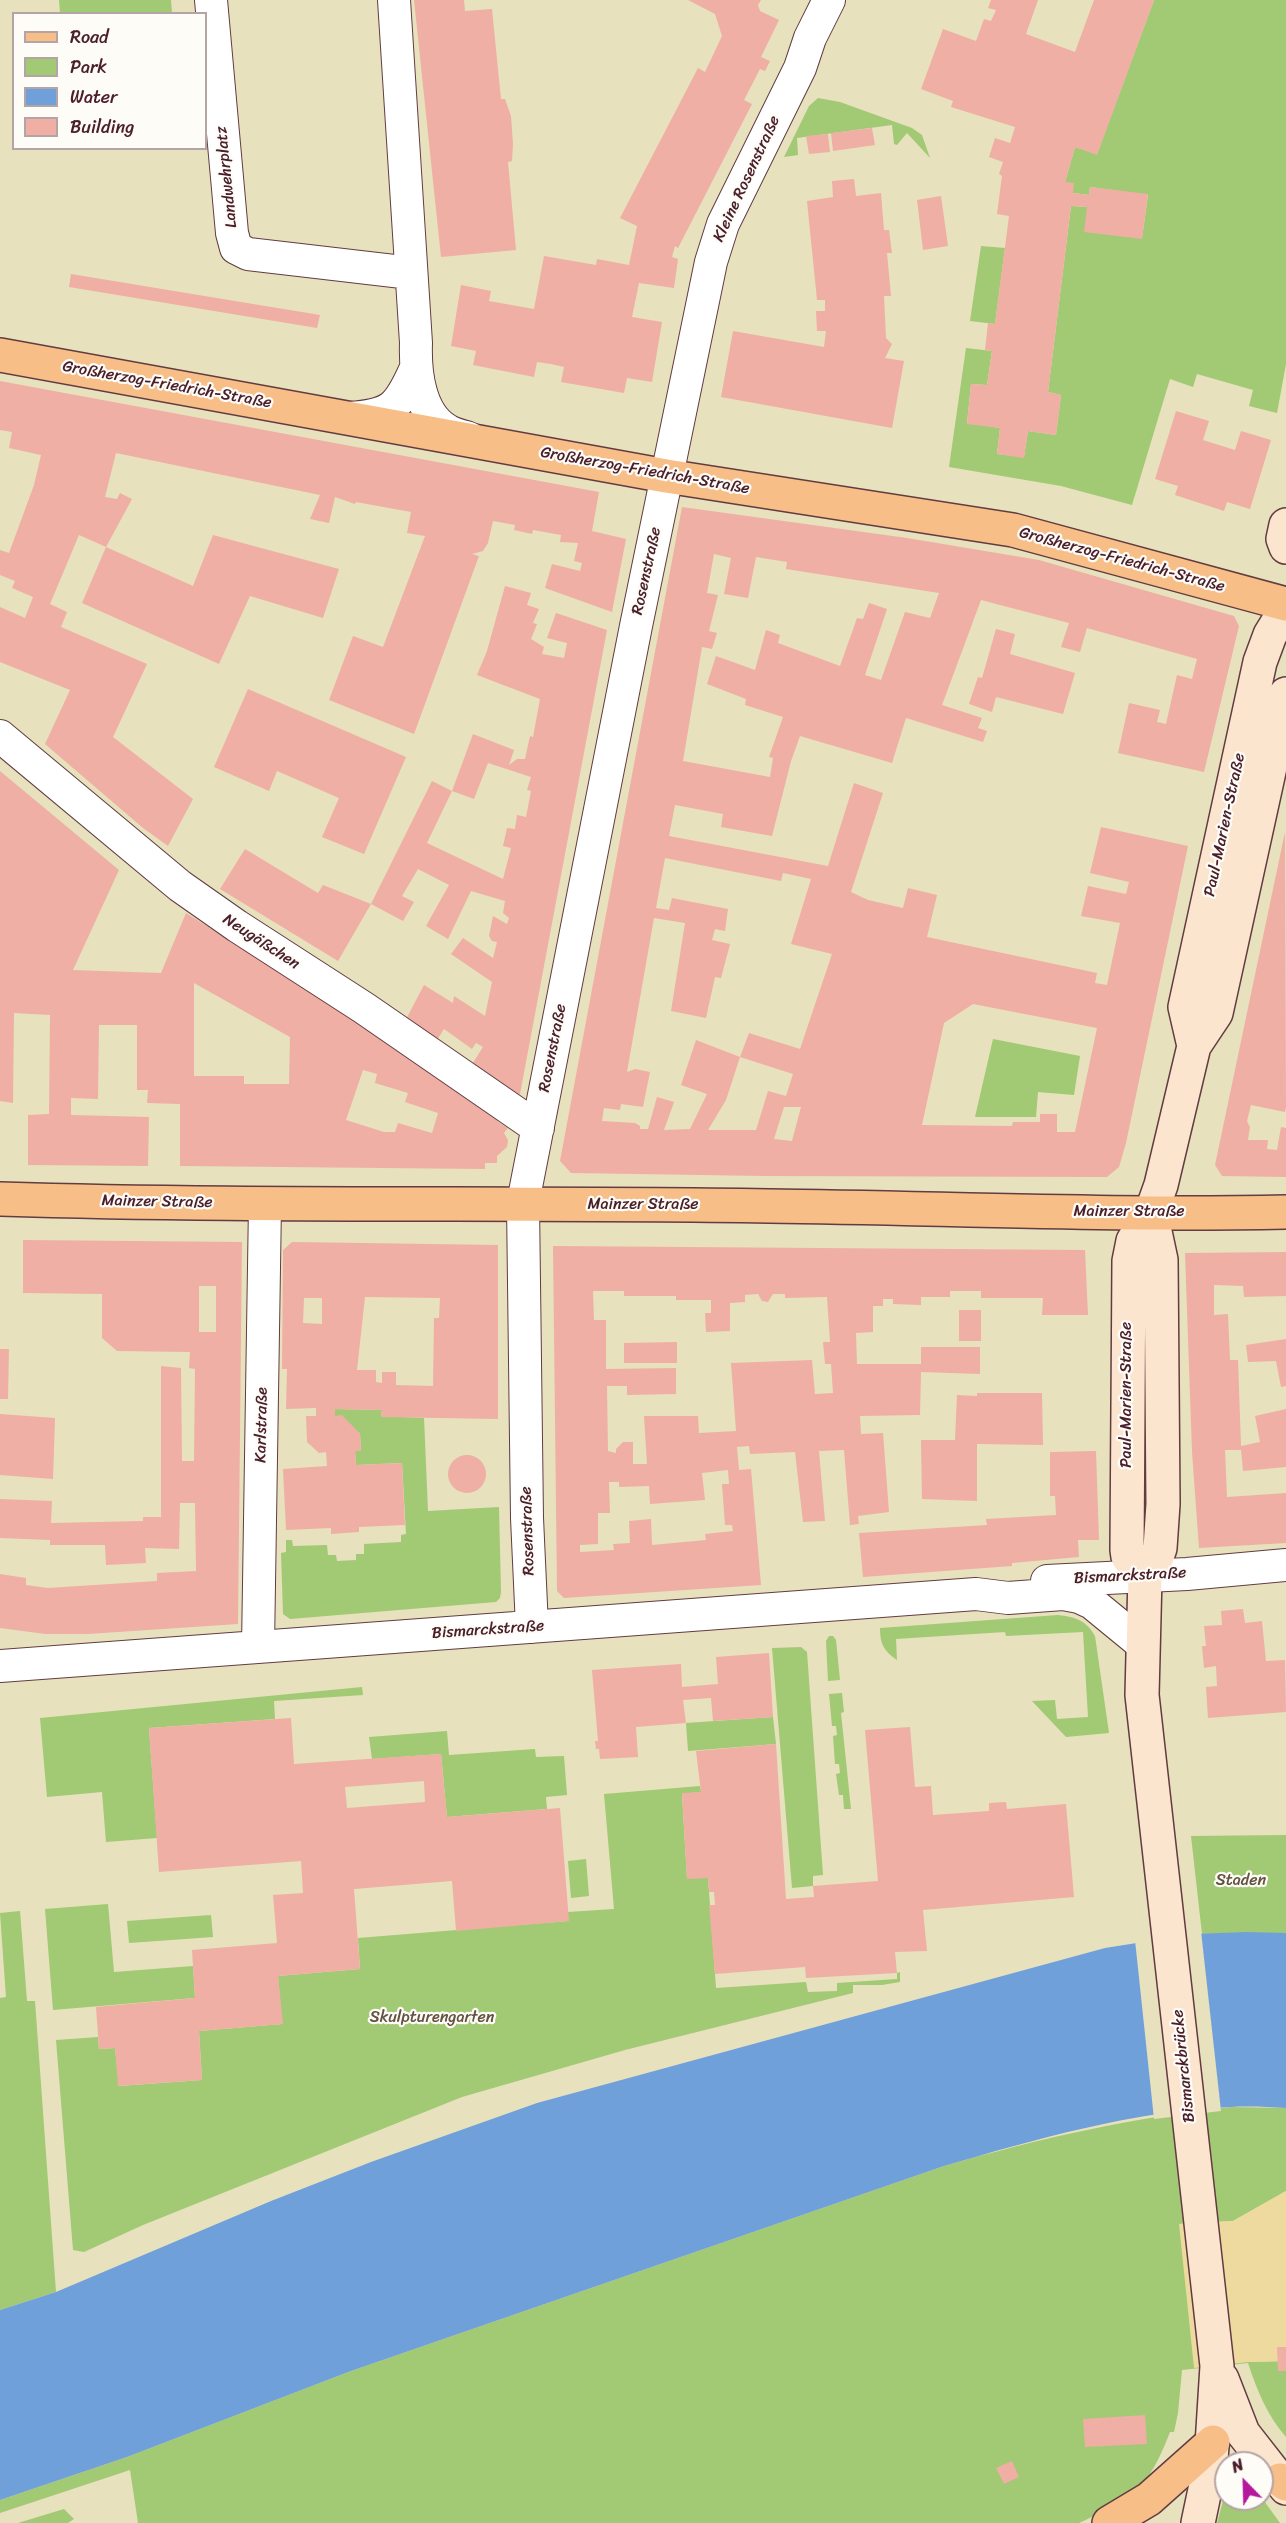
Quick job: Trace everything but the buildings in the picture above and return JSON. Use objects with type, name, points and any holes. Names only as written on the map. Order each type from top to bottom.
[{"type":"main road","name":"Großherzog-Friedrich-Straße","points":[[0,355],[666,476],[1013,530],[1286,604]]},
{"type":"main road","points":[[1286,525],[1283,539],[1286,547]]},
{"type":"main road","name":"Paul-Marien-Straße","points":[[1194,1046],[1185,1006],[1260,662],[1270,635],[1286,609]]},
{"type":"main road","name":"Paul-Marien-Straße","points":[[1150,1213],[1166,1166],[1194,1046],[1216,1013],[1286,694]]},
{"type":"main road","name":"Mainzer Straße","points":[[0,1199],[266,1204],[927,1207],[1034,1212],[1286,1212]]},
{"type":"main road","points":[[1142,1644],[1145,1576],[1156,1560],[1160,1548],[1163,1504],[1161,1260],[1150,1213]]},
{"type":"main road","name":"Bismarckbrücke","points":[[1142,1644],[1142,1695],[1217,2366],[1213,2442],[1198,2523]]},
{"type":"main road","name":"Bismarckbrücke","points":[[1217,2366],[1243,2433],[1284,2484]]},
{"type":"main road","points":[[1109,2523],[1149,2499],[1213,2442]]},
{"type":"street","name":"Landwehrplatz","points":[[211,0],[232,232],[236,248],[248,254],[411,273]]},
{"type":"street","points":[[394,0],[415,370],[434,419],[447,430],[478,441]]},
{"type":"street","name":"Kleine Rosenstraße","points":[[666,476],[702,298],[716,244],[739,191],[800,68],[810,38],[829,0]]},
{"type":"street","points":[[347,418],[377,416],[392,408],[407,388],[415,370]]},
{"type":"street","points":[[675,437],[688,465],[699,474],[724,486]]},
{"type":"street","name":"Kleine Rosenstraße","points":[[613,466],[641,464],[656,460],[675,437]]},
{"type":"street","name":"Rosenstraße","points":[[532,1627],[527,1518],[523,1204],[666,476]]},
{"type":"street","name":"Neugäßchen","points":[[0,736],[180,886],[237,926],[364,1008],[538,1128]]},
{"type":"street","name":"Karlstraße","points":[[258,1647],[266,1204]]},
{"type":"street","name":"Bismarckstraße","points":[[976,1594],[1006,1583],[1145,1576],[1286,1565]]},
{"type":"street","name":"Bismarckstraße","points":[[0,1666],[976,1594],[1008,1598],[1063,1593],[1078,1597],[1092,1603],[1142,1644]]},
{"type":"green space","points":[[59,0],[171,0],[172,12],[60,12]]},
{"type":"green space","points":[[1154,0],[1286,0],[1286,364],[1277,413],[1249,406],[1253,390],[1197,374],[1193,387],[1170,379],[1132,505],[1061,486],[949,467],[966,348],[992,351],[987,385],[971,384],[967,423],[1000,428],[997,454],[1024,457],[1028,431],[1056,435],[1061,395],[1048,392],[1071,206],[1087,207],[1142,238],[1148,195],[1090,187],[1089,195],[1073,193],[1065,182],[1075,147],[1097,154]]},
{"type":"green space","points":[[818,98],[840,102],[912,128],[922,135],[930,158],[907,133],[897,145],[894,144],[892,125],[797,138],[798,155],[784,157],[809,106]]},
{"type":"green space","points":[[981,246],[1005,248],[995,324],[970,321]]},
{"type":"green space","points":[[993,1039],[1080,1056],[1074,1095],[1038,1092],[1036,1117],[975,1117]]},
{"type":"green space","points":[[335,1409],[382,1410],[381,1416],[424,1418],[428,1511],[499,1507],[501,1592],[496,1602],[290,1619],[283,1614],[281,1553],[286,1552],[286,1540],[292,1540],[293,1546],[327,1545],[328,1555],[336,1555],[337,1561],[356,1560],[356,1554],[364,1554],[364,1544],[401,1542],[401,1535],[406,1534],[402,1463],[356,1465],[355,1451],[361,1451],[360,1434],[342,1416],[335,1416]]},
{"type":"green space","points":[[1058,1615],[1080,1620],[1095,1636],[1109,1733],[1066,1737],[1032,1701],[1055,1700],[1057,1719],[1088,1717],[1083,1632],[1006,1636],[1005,1632],[896,1639],[897,1660],[884,1647],[880,1634],[880,1628]]},
{"type":"green space","points":[[829,1636],[833,1636],[836,1640],[840,1680],[828,1681],[826,1641]]},
{"type":"green space","points":[[801,1647],[807,1652],[823,1875],[813,1876],[813,1886],[792,1888],[772,1648]]},
{"type":"green space","points":[[362,1687],[363,1695],[274,1701],[275,1719],[149,1728],[157,1838],[106,1842],[102,1792],[47,1797],[40,1718]]},
{"type":"green space","points":[[842,1693],[844,1712],[841,1713],[851,1809],[844,1809],[843,1795],[839,1795],[836,1774],[840,1773],[839,1764],[835,1764],[833,1736],[837,1735],[836,1726],[832,1726],[829,1694]]},
{"type":"green space","points":[[773,1717],[776,1744],[688,1751],[686,1723]]},
{"type":"green space","points":[[447,1731],[449,1755],[535,1749],[536,1757],[564,1756],[567,1795],[546,1797],[547,1809],[447,1817],[441,1754],[372,1759],[369,1737]]},
{"type":"green space","name":"Skulpturengarten","points":[[700,1786],[701,1792],[682,1794],[687,1878],[708,1878],[716,1988],[806,1982],[808,1992],[837,1991],[837,1983],[897,1979],[897,1973],[900,1972],[900,1982],[882,1985],[853,1985],[853,1993],[625,2050],[462,2097],[143,2225],[84,2252],[73,2250],[56,2040],[98,2037],[99,2049],[115,2048],[119,2086],[202,2080],[199,2031],[282,2024],[278,1976],[360,1969],[358,1938],[568,1921],[568,1912],[614,1909],[604,1794]]},
{"type":"green space","name":"Staden","points":[[1286,1835],[1286,1933],[1202,1934],[1191,1836]]},
{"type":"green space","points":[[586,1859],[589,1896],[571,1898],[568,1861]]},
{"type":"green space","points":[[108,1904],[114,1972],[193,1966],[195,1998],[53,2010],[45,1909]]},
{"type":"green space","points":[[20,1911],[27,2001],[35,2001],[56,2292],[0,2310],[0,1998],[6,1997],[0,1913]]},
{"type":"green space","points":[[211,1915],[213,1937],[129,1943],[127,1921]]},
{"type":"green space","points":[[1231,2107],[1286,2108],[1286,2191],[1233,2221],[1179,2224],[1248,2362],[1286,2361],[1286,2437],[1263,2402],[1248,2363],[1182,2370],[1174,2432],[1170,2432],[1150,2474],[1127,2497],[1079,2523],[138,2523],[130,2470],[0,2513],[0,2500],[127,2457],[351,2371],[944,2166],[1086,2130],[1194,2111]]},
{"type":"green space","points":[[64,2509],[74,2519],[68,2523],[18,2523]]},
{"type":"green space","points":[[1220,2511],[1271,2511],[1280,2523],[1217,2523]]},
{"type":"sand","points":[[1286,2191],[1286,2361],[1248,2362],[1194,2368],[1179,2224],[1233,2221]]},
{"type":"water","points":[[1286,1933],[1286,2108],[1231,2107],[1122,2120],[1014,2146],[944,2166],[351,2371],[127,2457],[0,2500],[0,2310],[56,2292],[271,2201],[371,2162],[537,2103],[1105,1948],[1194,1934]]},
{"type":"pier","points":[[1201,1931],[1221,2111],[1154,2119],[1135,1940]]}]
